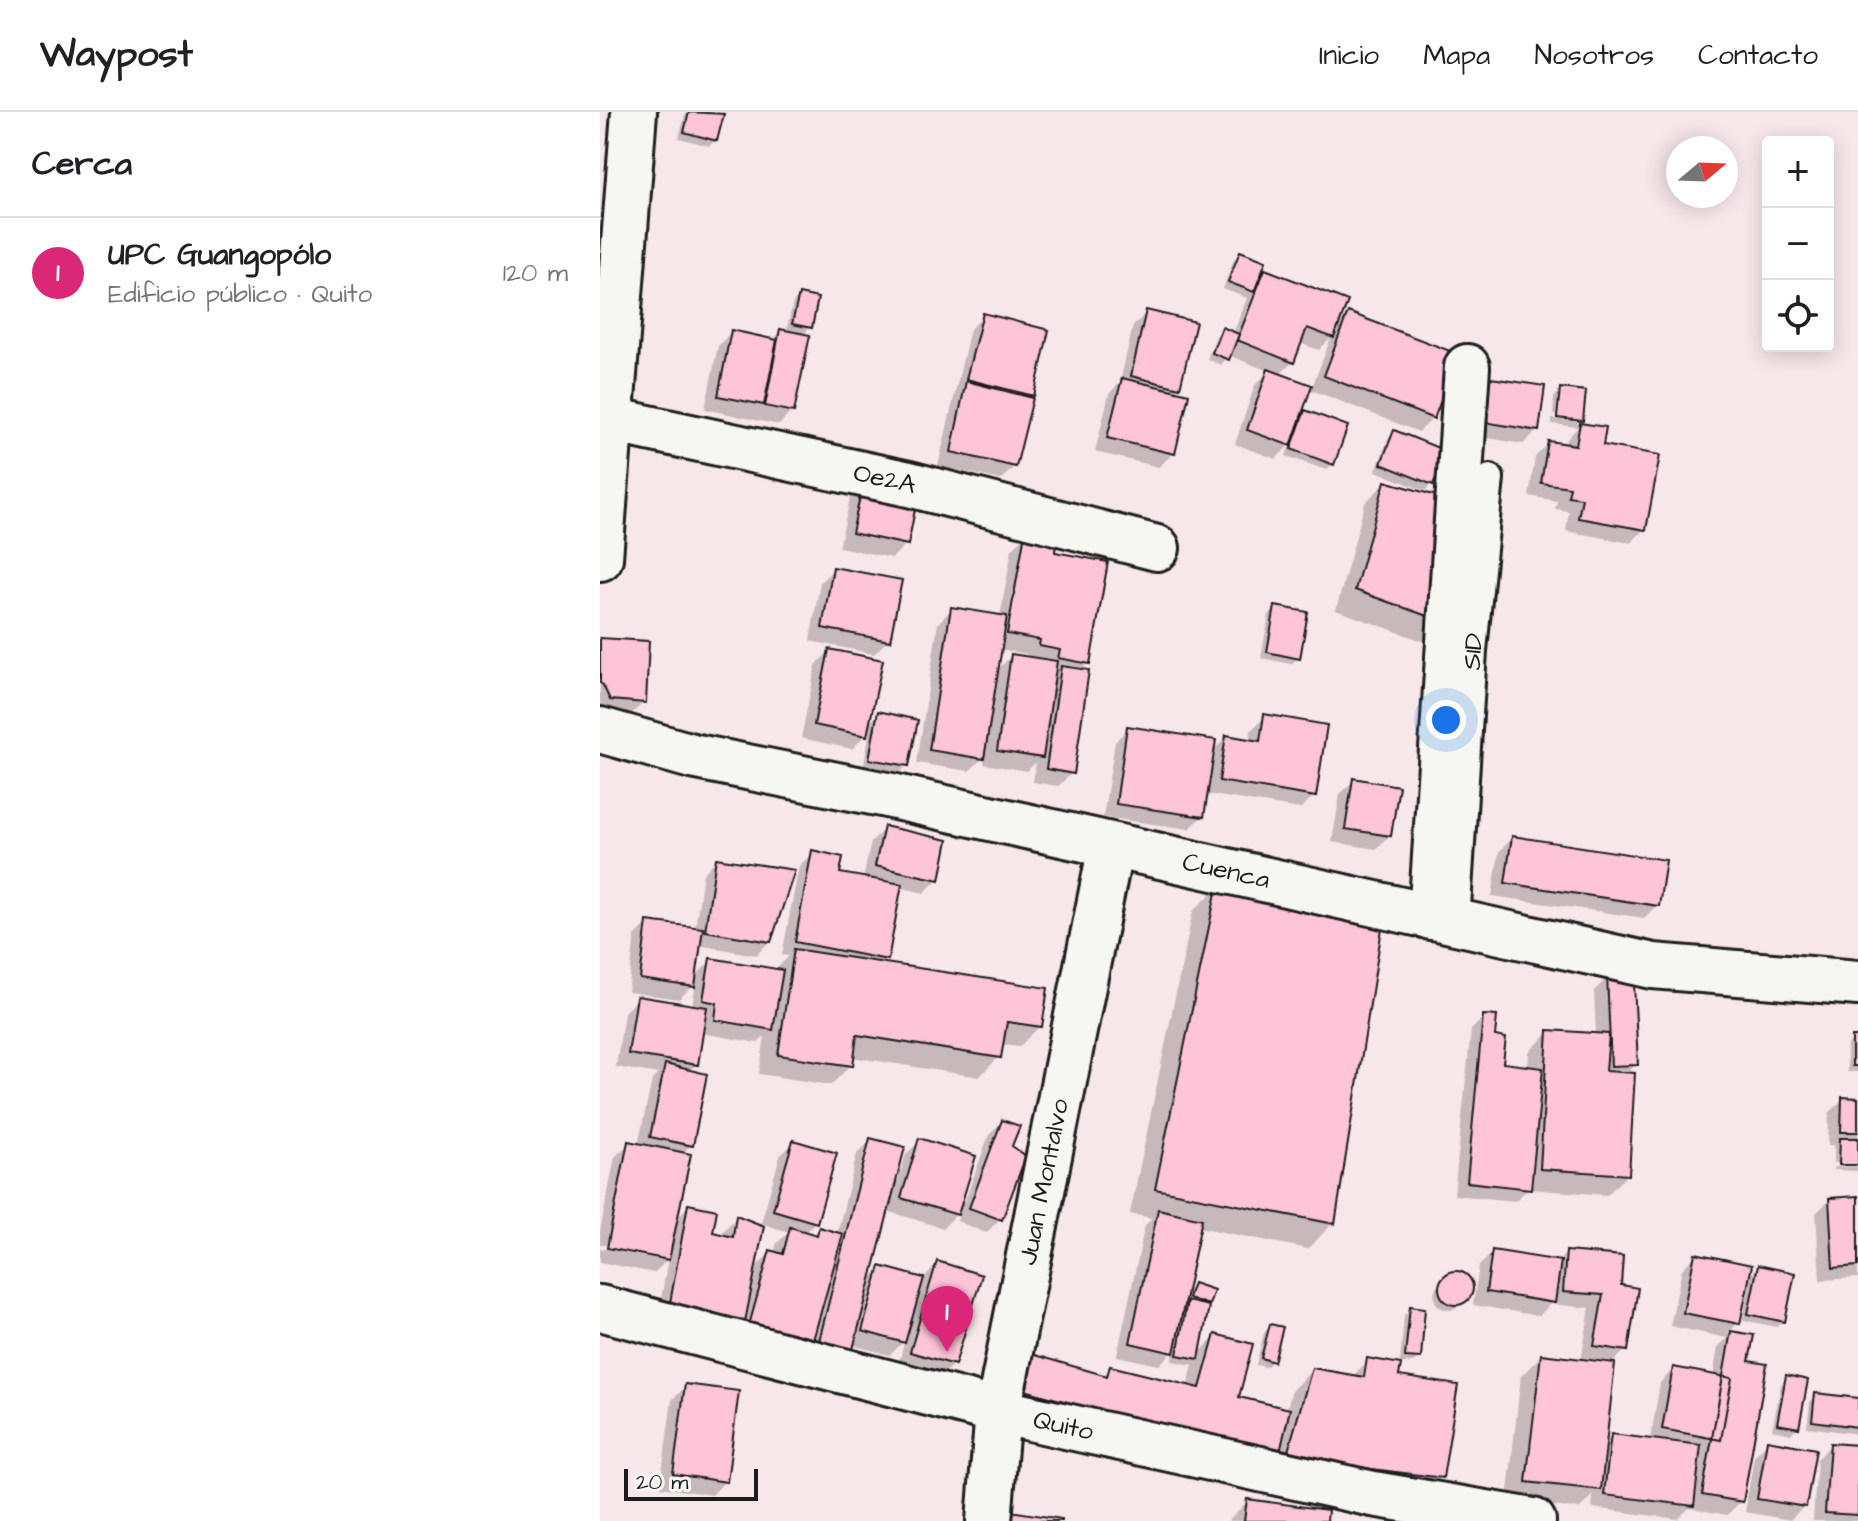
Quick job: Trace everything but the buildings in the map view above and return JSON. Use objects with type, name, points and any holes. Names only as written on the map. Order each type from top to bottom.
[{"type":"street","points":[[600,558],[634,112]]},
{"type":"street","points":[[1443,920],[1467,367]]},
{"type":"street","name":"Oe2A","points":[[611,420],[909,484],[1157,548]]},
{"type":"street","name":"Cuenca","points":[[600,730],[692,756],[887,795],[1653,966],[1858,983]]},
{"type":"street","name":"Juan Montalvo","points":[[989,1521],[998,1411],[1111,846]]},
{"type":"street","name":"Quito","points":[[600,1308],[1371,1508],[1533,1521]]},
{"type":"lane","name":"S1D","points":[[1443,920],[1490,478]]},
{"type":"place","name":"UPC Guangopólo","points":[[947,1352]]}]
